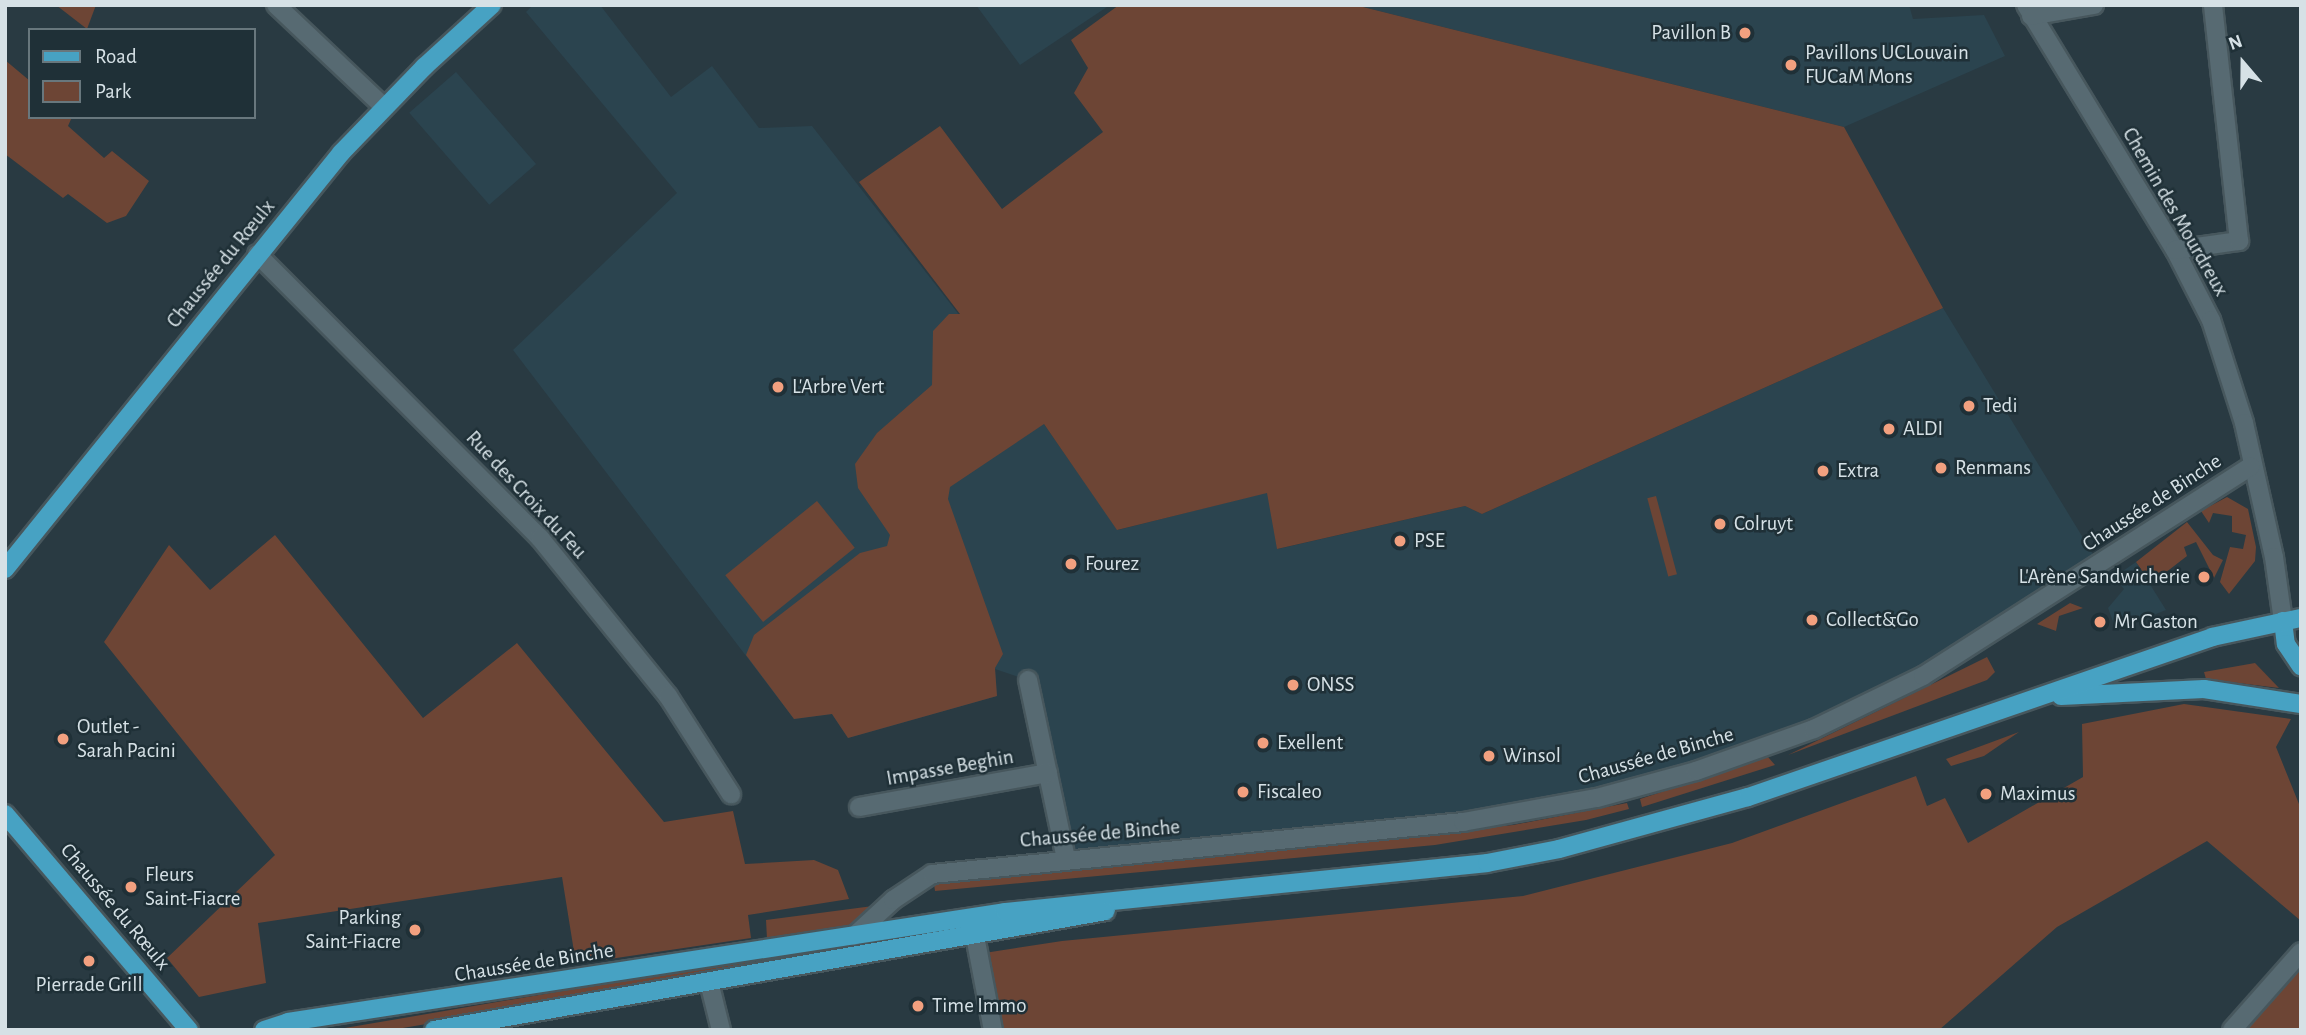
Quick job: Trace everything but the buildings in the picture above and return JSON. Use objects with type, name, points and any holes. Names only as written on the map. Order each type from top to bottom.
[{"type":"main road","name":"Chaussée du Rœulx","points":[[5,569],[257,254],[384,107],[492,5]]},
{"type":"main road","name":"Chaussée de Binche","points":[[264,1030],[288,1022],[1074,904],[1168,899],[1487,863],[1572,846],[1748,797],[2212,637],[2301,618]]},
{"type":"main road","points":[[2283,621],[2286,644],[2301,666]]},
{"type":"main road","points":[[2026,700],[2163,688],[2221,690],[2301,704]]},
{"type":"main road","name":"Chaussée du Rœulx","points":[[5,814],[188,1030]]},
{"type":"main road","name":"Chaussée de Binche","points":[[434,1030],[975,936],[1168,899]]},
{"type":"street","points":[[276,5],[384,107]]},
{"type":"street","points":[[2029,10],[2094,5]]},
{"type":"street","points":[[2175,250],[2239,241],[2213,5]]},
{"type":"street","name":"Chemin des Mourdreux","points":[[2029,10],[2175,250],[2224,359],[2244,423],[2251,466],[2274,557],[2283,621]]},
{"type":"street","name":"Rue des Croix du Feu","points":[[257,254],[540,538],[668,696],[731,794]]},
{"type":"street","name":"Chaussée de Binche","points":[[854,936],[893,900],[932,874],[1463,822],[1597,798],[1696,771],[1814,729],[1923,676],[2251,466]]},
{"type":"street","points":[[1028,680],[1066,859]]},
{"type":"street","name":"Impasse Beghin","points":[[859,807],[1048,774]]},
{"type":"street","name":"Chaussée de Binche","points":[[975,936],[989,927],[1074,904]]},
{"type":"street","points":[[975,936],[993,1030]]},
{"type":"street","points":[[2232,1030],[2301,952]]},
{"type":"street","points":[[709,982],[721,1030]]},
{"type":"shaded area","points":[[533,5],[600,5],[671,97],[712,66],[759,128],[812,126],[1044,424],[1118,530],[1268,492],[1278,549],[1465,506],[1482,514],[1943,308],[2099,564],[1814,729],[1597,798],[1066,859],[1028,680],[995,669],[997,696],[848,738],[832,714],[794,719],[513,350],[677,193],[526,12]]},
{"type":"shaded area","points":[[976,5],[1110,5],[1020,65]]},
{"type":"shaded area","name":"Pavillons UCLouvain FUCaM Mons","points":[[1355,5],[1909,5],[1913,19],[1984,15],[2005,56],[1844,127]]},
{"type":"shaded area","points":[[456,72],[536,164],[489,205],[409,113]]},
{"type":"shaded area","points":[[2136,562],[2166,610],[2116,630],[2108,608],[2124,589],[2114,577]]},
{"type":"green space","points":[[56,5],[96,5],[86,28]]},
{"type":"green space","points":[[1119,5],[1355,5],[1844,127],[1943,308],[1482,514],[1465,506],[1277,549],[1267,493],[1117,530],[1044,424],[950,487],[948,499],[1003,654],[995,668],[997,696],[848,738],[832,714],[794,719],[746,655],[754,635],[860,553],[887,546],[890,535],[858,488],[855,464],[877,433],[932,385],[933,331],[949,314],[960,314],[859,182],[940,126],[1002,209],[1103,132],[1074,93],[1088,68],[1071,40]]},
{"type":"green space","points":[[5,60],[28,79],[28,119],[71,119],[68,126],[104,158],[112,151],[149,181],[126,216],[107,223],[68,194],[63,198],[5,154]]},
{"type":"green space","points":[[1656,496],[1677,574],[1668,577],[1647,498]]},
{"type":"green space","points":[[2227,497],[2248,509],[2256,547],[2255,561],[2229,594],[2220,582],[2230,547],[2243,549],[2246,535],[2232,532],[2232,516],[2213,513],[2209,523],[2201,511]]},
{"type":"green space","points":[[817,501],[855,548],[763,622],[725,575]]},
{"type":"green space","points":[[2187,522],[2213,555],[2223,560],[2214,578],[2196,542],[2184,547],[2187,556],[2165,573],[2166,579],[2156,585],[2150,582],[2136,562]]},
{"type":"green space","points":[[275,535],[423,718],[517,643],[664,822],[733,811],[745,864],[814,860],[838,870],[849,899],[748,915],[751,938],[576,964],[562,877],[258,923],[266,983],[199,997],[167,958],[275,855],[104,642],[169,545],[210,590]]},
{"type":"green space","points":[[2070,603],[2083,608],[2059,616],[2056,631],[2037,624]]},
{"type":"green space","points":[[1987,657],[1995,672],[1987,680],[1788,755]]},
{"type":"green space","points":[[2255,663],[2279,688],[2206,679],[2204,672]]},
{"type":"green space","points":[[2184,704],[2291,719],[2276,747],[2301,809],[2301,921],[2207,841],[2057,927],[1939,1030],[993,1030],[978,954],[1062,941],[1523,896],[1732,843],[1916,776],[1927,806],[1945,798],[1968,843],[2083,777],[2082,724]]},
{"type":"green space","points":[[2019,732],[1984,756],[1951,766],[1946,759]]},
{"type":"green space","points":[[1768,757],[1775,765],[1642,807],[1640,799]]},
{"type":"green space","points":[[1627,803],[1629,809],[1586,820],[1435,845],[935,891],[934,884],[1513,825]]},
{"type":"green space","points":[[873,906],[851,930],[767,939],[766,920]]},
{"type":"green space","points":[[2301,952],[2301,1030],[2232,1030]]},
{"type":"green space","points":[[750,959],[752,969],[391,1030],[333,1030]]},
{"type":"place","name":"Pavillon B","points":[[1745,33]]},
{"type":"place","name":"Pavillons UCLouvain FUCaM Mons","points":[[1791,65]]},
{"type":"place","name":"L'Arbre Vert","points":[[778,387]]},
{"type":"place","name":"Tedi","points":[[1969,406]]},
{"type":"place","name":"ALDI","points":[[1889,429]]},
{"type":"place","name":"Renmans","points":[[1941,468]]},
{"type":"place","name":"Extra","points":[[1823,471]]},
{"type":"place","name":"Colruyt","points":[[1720,524]]},
{"type":"place","name":"PSE","points":[[1400,541]]},
{"type":"place","name":"Fourez","points":[[1071,564]]},
{"type":"place","name":"L'Arène Sandwicherie","points":[[2204,577]]},
{"type":"place","name":"Collect&Go","points":[[1812,620]]},
{"type":"place","name":"Mr Gaston","points":[[2100,622]]},
{"type":"place","name":"ONSS","points":[[1293,685]]},
{"type":"place","name":"Outlet - Sarah Pacini","points":[[63,739]]},
{"type":"place","name":"Exellent","points":[[1263,743]]},
{"type":"place","name":"Winsol","points":[[1489,756]]},
{"type":"place","name":"Fiscaleo","points":[[1243,792]]},
{"type":"place","name":"Maximus","points":[[1986,794]]},
{"type":"place","name":"Fleurs Saint-Fiacre","points":[[131,887]]},
{"type":"place","name":"Parking Saint-Fiacre","points":[[415,930]]},
{"type":"place","name":"Pierrade Grill","points":[[89,961]]},
{"type":"place","name":"Time Immo","points":[[918,1006]]}]
